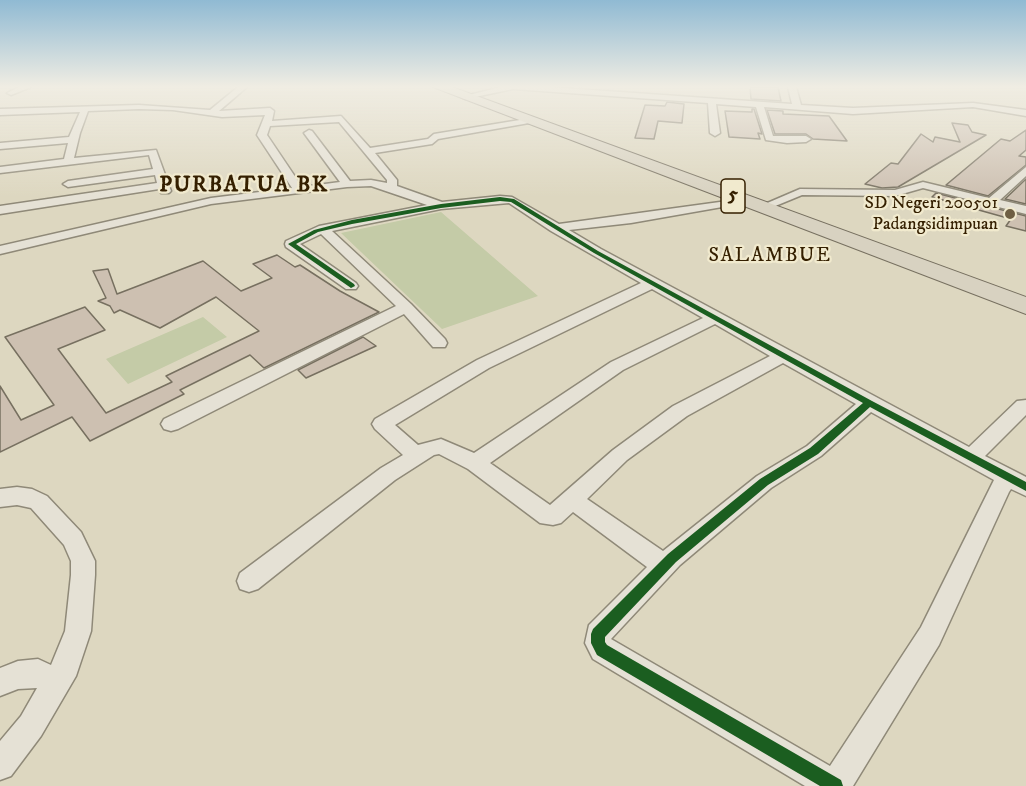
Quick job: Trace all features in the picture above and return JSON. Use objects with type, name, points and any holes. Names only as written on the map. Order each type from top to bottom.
[{"type":"highway","name":"5","points":[[539,124],[1026,306]]},
{"type":"street","points":[[68,162],[79,124]]},
{"type":"street","points":[[272,124],[267,124],[262,135],[299,190]]},
{"type":"street","points":[[345,124],[392,180],[392,188]]},
{"type":"street","points":[[368,151],[433,141],[434,137],[508,124]]},
{"type":"street","points":[[714,124],[715,133]]},
{"type":"street","points":[[765,124],[769,138],[806,139]]},
{"type":"street","points":[[309,133],[348,184]]},
{"type":"street","points":[[0,146],[73,140]]},
{"type":"street","points":[[0,170],[152,152],[164,188],[0,210]]},
{"type":"street","points":[[992,201],[1026,170]]},
{"type":"street","points":[[68,184],[158,171]]},
{"type":"street","points":[[0,250],[211,201],[348,184],[370,183],[392,188],[441,206]]},
{"type":"street","points":[[764,207],[800,192],[895,193],[922,185],[1025,208]]},
{"type":"street","points":[[351,286],[291,245],[323,229],[441,206],[508,199],[555,228],[783,356],[1017,482]]},
{"type":"street","points":[[555,228],[631,219],[745,200]]},
{"type":"street","points":[[323,229],[406,308],[439,343]]},
{"type":"street","points":[[416,455],[382,424],[483,364],[653,283]]},
{"type":"street","points":[[171,424],[406,308]]},
{"type":"street","points":[[475,463],[617,366],[715,318]]},
{"type":"street","points":[[249,581],[388,474],[429,448],[441,446],[475,463],[548,516],[553,516],[620,455],[680,411],[783,356]]},
{"type":"street","points":[[869,403],[814,451],[764,482],[664,566],[598,634],[597,643],[602,650],[835,786],[930,636],[1000,489],[1017,482]]},
{"type":"street","points":[[971,457],[1025,405]]},
{"type":"street","points":[[0,498],[17,496],[32,498],[39,502],[73,539],[83,561],[78,631],[66,666],[31,726],[0,765]]},
{"type":"street","points":[[572,500],[664,566]]},
{"type":"street","points":[[0,682],[18,675],[38,673],[57,683]]},
{"type":"green space","points":[[441,212],[538,296],[442,329],[341,233]]},
{"type":"green space","points":[[203,317],[227,337],[128,384],[106,359]]},
{"type":"building","points":[[639,124],[657,124],[654,139],[635,138]]},
{"type":"building","points":[[727,124],[759,124],[762,134],[758,133],[760,139],[729,137]]},
{"type":"building","points":[[772,124],[835,124],[847,141],[813,139],[806,134],[775,134]]},
{"type":"building","points":[[952,124],[968,125],[972,132],[986,135],[898,187],[882,188],[865,184],[891,163],[898,164],[921,134],[933,142],[935,137],[960,142]]},
{"type":"building","points":[[1026,130],[1026,150],[1019,156],[1026,157],[1026,165],[988,196],[946,185],[1001,139],[1010,141]]},
{"type":"building","points":[[1026,179],[1026,204],[1005,199]]},
{"type":"building","points":[[936,193],[1026,216],[1026,231],[1006,226],[1011,219],[932,197]]},
{"type":"building","points":[[277,255],[295,267],[300,265],[340,291],[379,312],[264,368],[250,355],[180,390],[184,394],[90,441],[72,417],[0,452],[0,386],[21,420],[54,405],[5,337],[85,307],[105,330],[58,349],[106,413],[172,382],[166,376],[259,331],[216,297],[160,328],[120,310],[114,313],[110,306],[98,301],[106,298],[93,271],[108,269],[117,294],[203,261],[241,291],[272,278],[253,264]]},
{"type":"building","points":[[363,337],[376,346],[306,378],[298,370]]},
{"type":"cycle path","points":[[351,286],[291,244],[316,231],[352,222],[441,206],[500,199],[512,200],[596,252],[1026,487]]},
{"type":"cycle path","points":[[835,786],[602,650],[598,643],[598,634],[672,558],[764,482],[814,451],[869,403]]},
{"type":"place","name":"SD Negeri 200501 Padangsidimpuan","points":[[1010,214]]},
{"type":"district","name":"PURBATUA BK","points":[[244,186]]},
{"type":"district","name":"SALAMBUE","points":[[770,257]]}]
